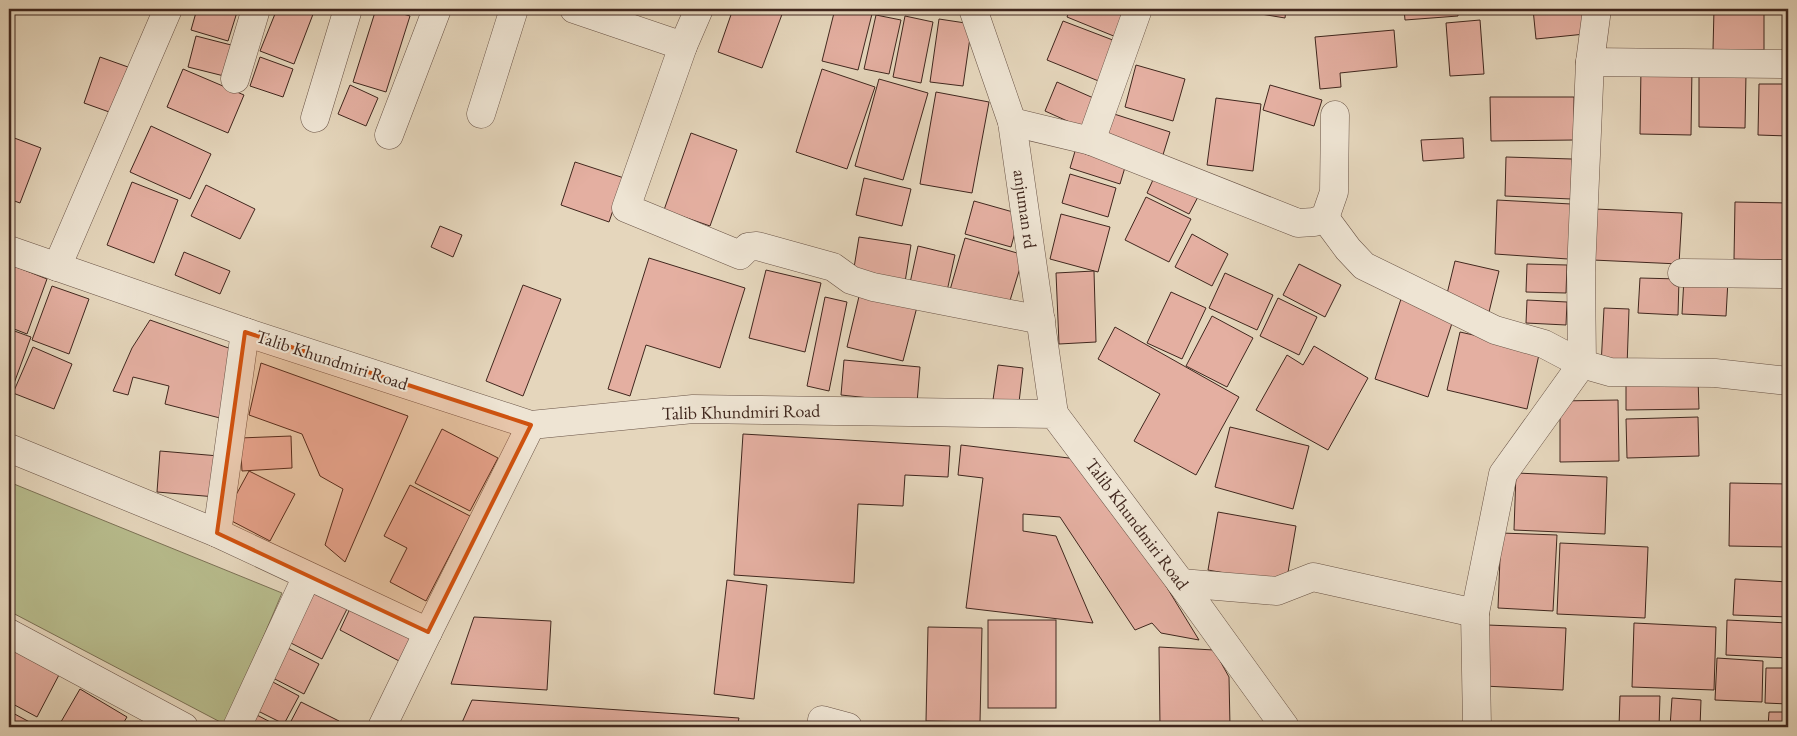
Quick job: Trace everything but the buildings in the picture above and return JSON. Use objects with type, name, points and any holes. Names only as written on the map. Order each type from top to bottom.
[{"type":"street","points":[[58,267],[168,9]]},
{"type":"street","points":[[235,79],[256,9]]},
{"type":"street","points":[[315,118],[348,9]]},
{"type":"street","points":[[389,135],[437,9]]},
{"type":"street","points":[[481,114],[514,9]]},
{"type":"street","points":[[574,9],[683,46]]},
{"type":"street","points":[[699,9],[683,46],[626,208],[740,255],[748,247],[757,246],[834,267],[851,280],[873,286],[1040,320]]},
{"type":"street","name":"anjuman rd","points":[[973,9],[1012,122],[1054,414]]},
{"type":"street","points":[[1091,140],[1138,9]]},
{"type":"street","points":[[1477,727],[1475,613],[1503,474],[1582,364],[1581,272],[1590,62],[1597,9]]},
{"type":"street","points":[[1590,62],[1788,64]]},
{"type":"street","points":[[1325,218],[1334,192],[1335,115]]},
{"type":"street","points":[[1012,122],[1091,140],[1298,223],[1314,222],[1325,218]]},
{"type":"street","points":[[1325,218],[1348,249],[1364,266],[1495,330],[1544,344],[1582,364],[1610,372],[1715,373],[1788,382]]},
{"type":"street","name":"Talib Khundmiri Road","points":[[9,250],[245,332],[531,425],[693,409],[1054,414],[1181,583],[1285,727]]},
{"type":"street","points":[[1682,273],[1788,274]]},
{"type":"street","points":[[217,533],[245,332]]},
{"type":"street","points":[[382,727],[531,425]]},
{"type":"street","points":[[9,448],[217,533],[428,632]]},
{"type":"street","points":[[237,727],[307,576]]},
{"type":"street","points":[[1181,583],[1277,591],[1313,576],[1475,613]]},
{"type":"street","points":[[9,633],[184,727]]},
{"type":"street","points":[[822,720],[848,727]]},
{"type":"highlighted area","points":[[245,332],[531,425],[428,632],[217,533]]},
{"type":"green space","points":[[9,482],[282,593],[226,725],[9,611]]}]
